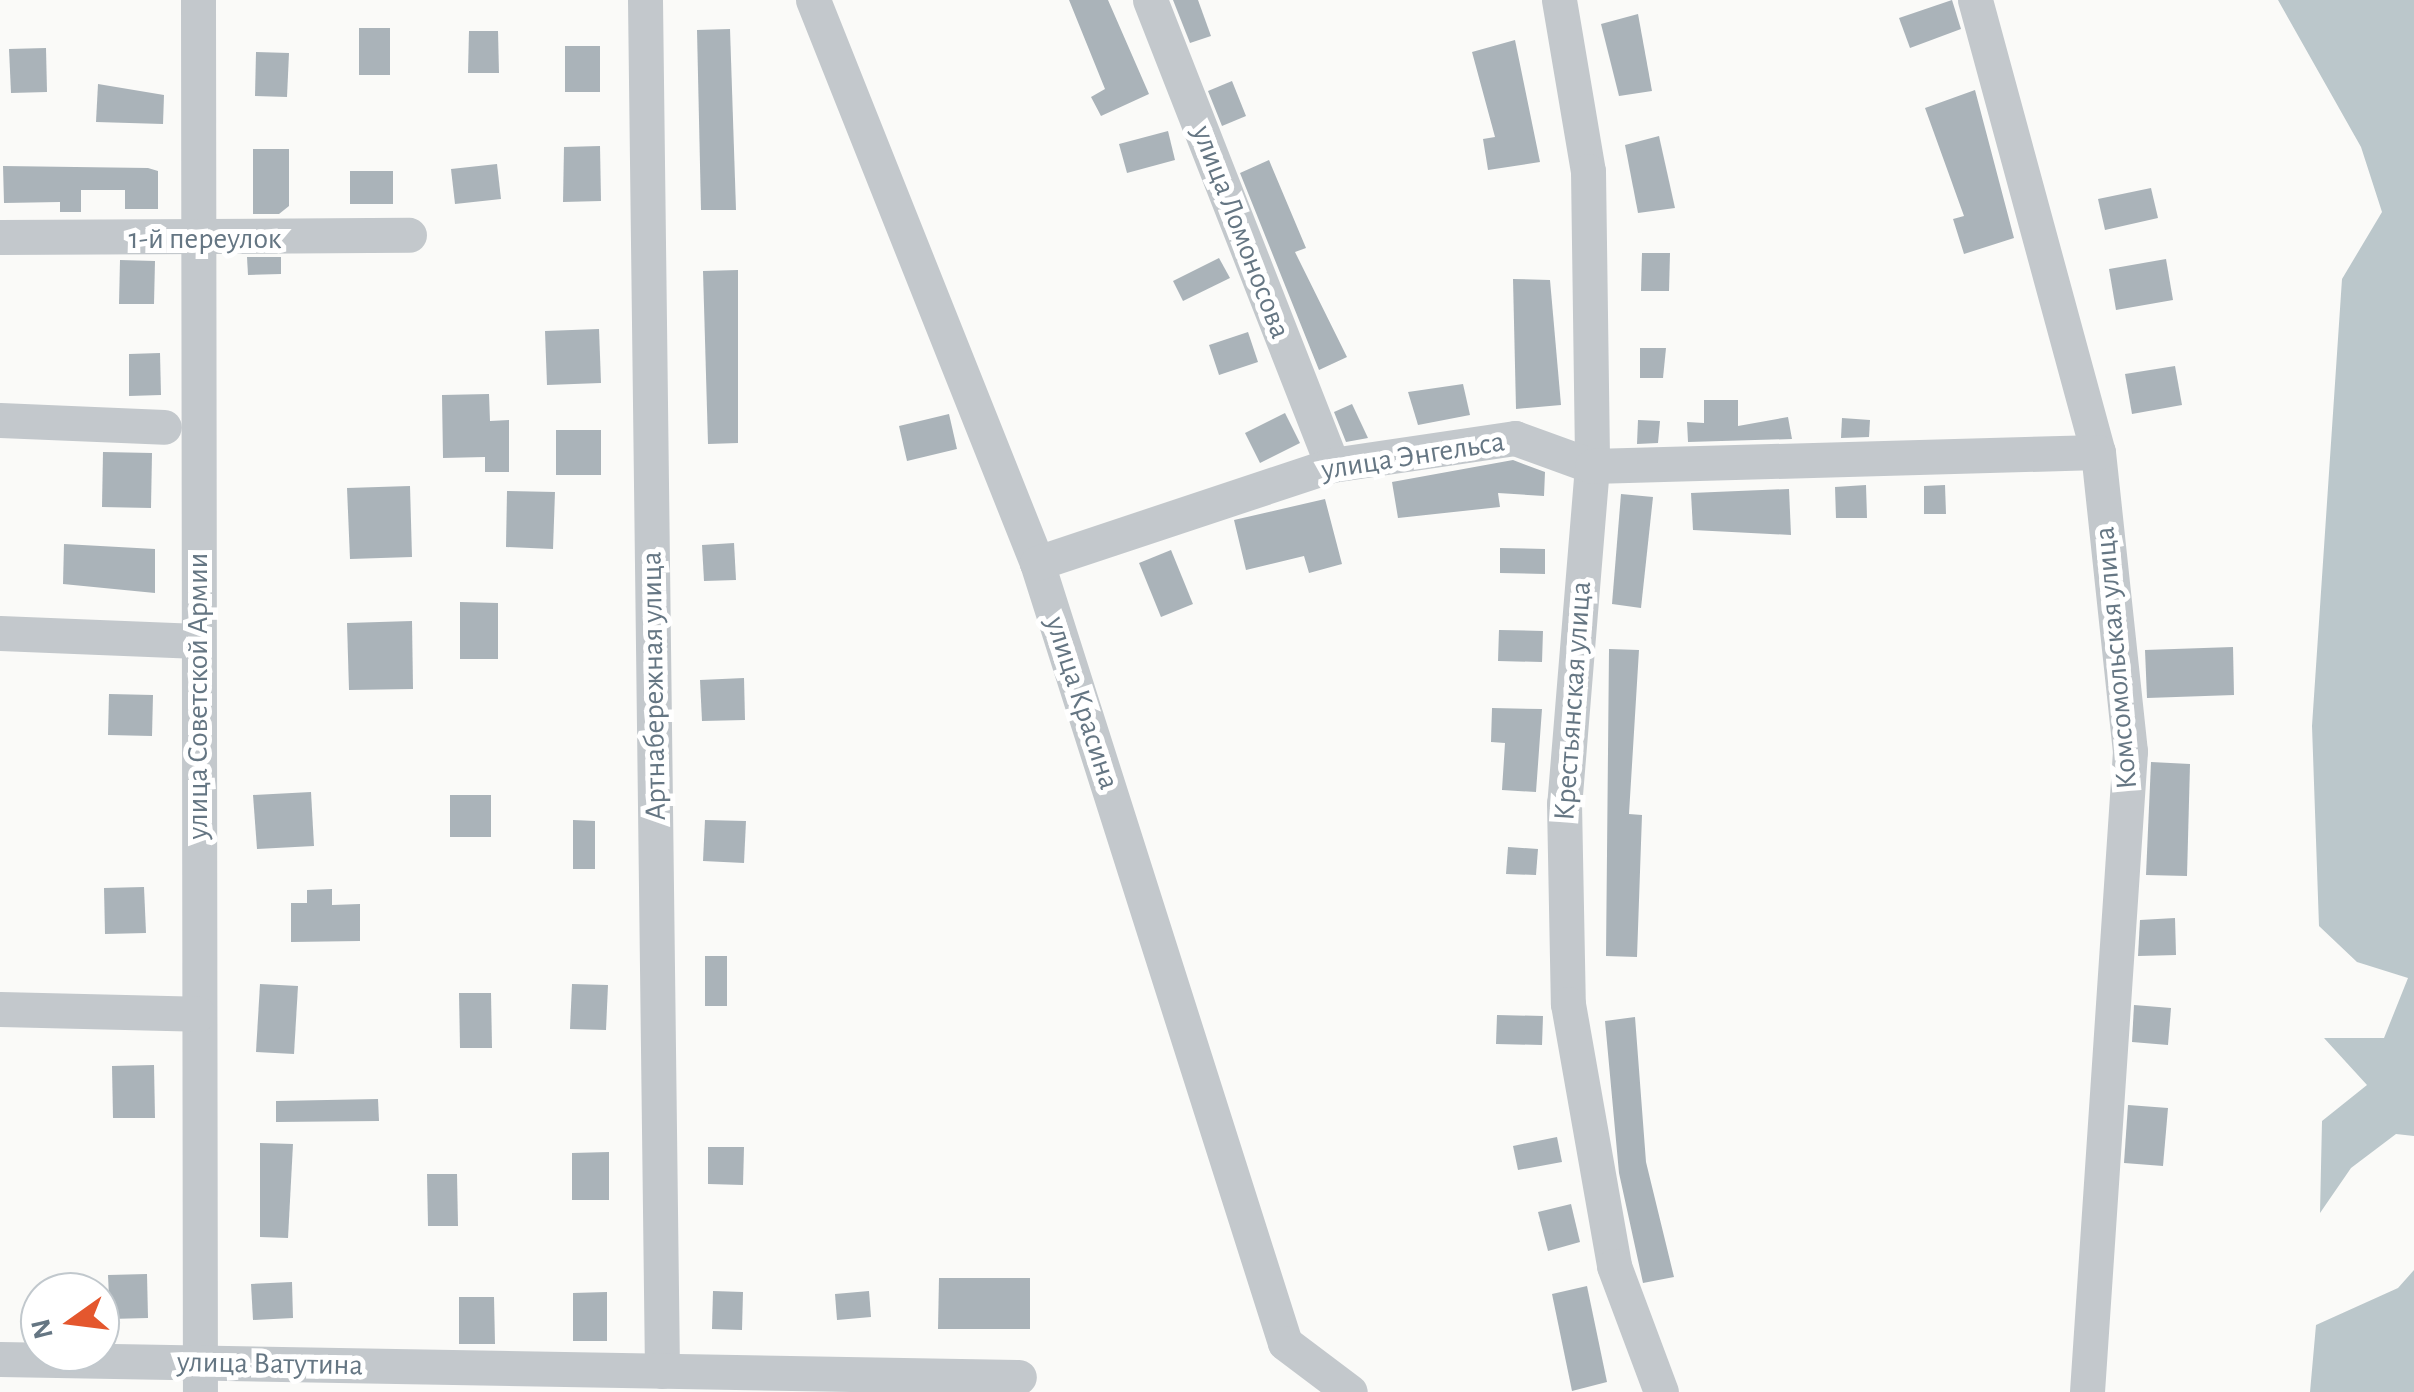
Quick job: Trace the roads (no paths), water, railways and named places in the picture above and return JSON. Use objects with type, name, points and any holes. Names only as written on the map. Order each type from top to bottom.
[{"type":"street","name":"улица Советской Армии","points":[[198,0],[194,242],[200,1377]]},
{"type":"street","name":"Артнабережная улица","points":[[645,0],[662,1371]]},
{"type":"street","name":"улица Красина","points":[[813,0],[1037,563],[1286,1342],[1350,1392]]},
{"type":"street","name":"улица Ломоносова","points":[[1150,0],[1332,465]]},
{"type":"street","name":"Крестьянская улица","points":[[1559,0],[1588,171],[1592,466],[1564,803],[1568,1004],[1614,1266],[1661,1392]]},
{"type":"street","name":"Комсомольская улица","points":[[1975,0],[2098,452],[2130,752],[2087,1392]]},
{"type":"street","name":"1-й переулок","points":[[0,237],[194,242],[409,235]]},
{"type":"street","points":[[0,420],[164,428]]},
{"type":"street","name":"улица Энгельса","points":[[1037,563],[1332,465],[1515,438],[1592,466],[2098,452]]},
{"type":"street","points":[[0,633],[198,641]]},
{"type":"street","points":[[0,1008],[198,1014]]},
{"type":"street","name":"улица Ватутина","points":[[0,1359],[200,1377],[662,1371],[699,1382],[1020,1377]]}]
